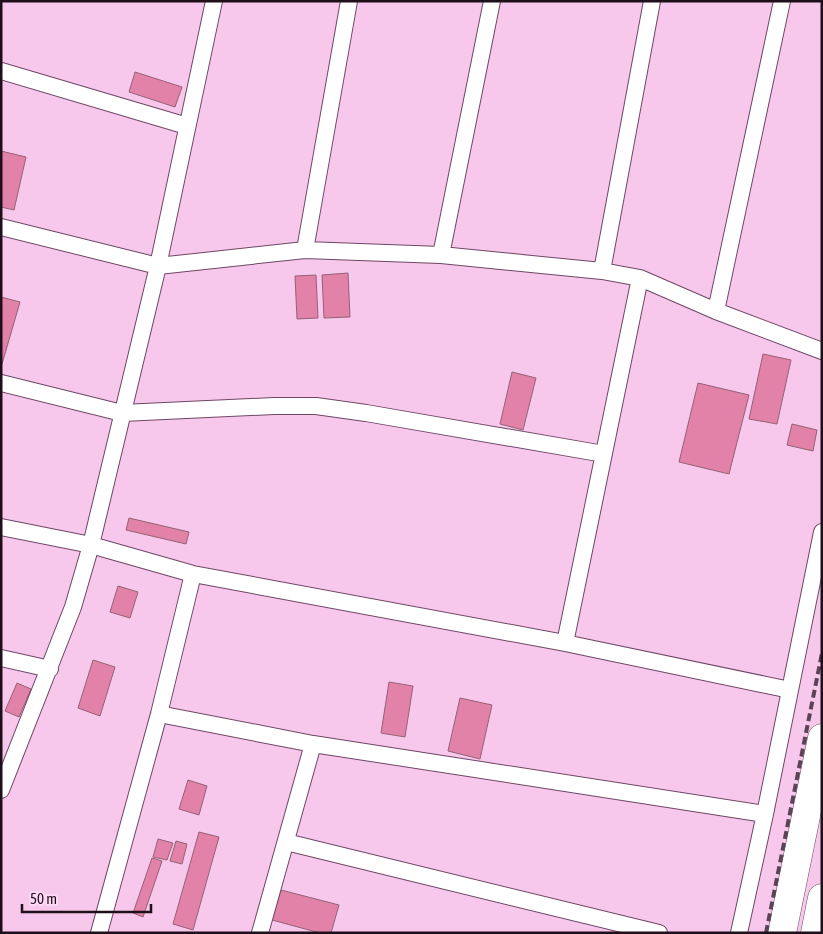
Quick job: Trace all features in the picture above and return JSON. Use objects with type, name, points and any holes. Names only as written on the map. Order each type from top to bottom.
[{"type":"highway","points":[[782,933],[822,738]]},
{"type":"highway","points":[[815,933],[822,898]]},
{"type":"street","points":[[1,790],[73,607],[91,545],[158,266],[214,1]]},
{"type":"street","points":[[305,250],[349,1]]},
{"type":"street","points":[[442,255],[492,1]]},
{"type":"street","points":[[602,271],[652,1]]},
{"type":"street","points":[[716,312],[782,1]]},
{"type":"street","points":[[1,71],[187,126]]},
{"type":"street","points":[[1,227],[158,266],[305,250],[442,255],[602,271],[640,278],[716,312],[822,351]]},
{"type":"street","points":[[565,643],[640,278]]},
{"type":"street","points":[[1,383],[122,413],[274,406],[316,406],[604,454]]},
{"type":"street","points":[[1,526],[91,545],[193,574],[565,643],[790,690]]},
{"type":"street","points":[[739,933],[822,532]]},
{"type":"street","points":[[100,932],[159,714],[193,574]]},
{"type":"street","points":[[1,658],[50,669]]},
{"type":"street","points":[[159,714],[313,744],[765,814]]},
{"type":"street","points":[[260,933],[313,744]]},
{"type":"street","points":[[286,842],[658,933]]},
{"type":"building","points":[[135,72],[182,87],[175,107],[129,92]]},
{"type":"building","points":[[1,151],[26,157],[14,210],[1,207]]},
{"type":"building","points":[[348,273],[350,317],[324,318],[322,275]]},
{"type":"building","points":[[316,275],[318,318],[297,319],[295,276]]},
{"type":"building","points":[[1,297],[20,302],[2,364],[1,363]]},
{"type":"building","points":[[763,354],[791,360],[777,424],[749,419]]},
{"type":"building","points":[[512,372],[536,378],[523,430],[500,424]]},
{"type":"building","points":[[698,383],[749,395],[729,474],[679,462]]},
{"type":"building","points":[[792,424],[817,430],[813,451],[787,445]]},
{"type":"building","points":[[129,518],[189,532],[186,544],[126,530]]},
{"type":"building","points":[[118,586],[138,592],[130,618],[110,612]]},
{"type":"building","points":[[93,660],[115,667],[100,716],[78,708]]},
{"type":"building","points":[[389,682],[413,686],[405,737],[381,733]]},
{"type":"building","points":[[17,683],[31,689],[19,717],[5,711]]},
{"type":"building","points":[[460,698],[492,705],[480,759],[448,751]]},
{"type":"building","points":[[188,780],[207,786],[199,815],[179,809]]},
{"type":"building","points":[[199,832],[219,837],[193,930],[173,924]]},
{"type":"building","points":[[158,839],[173,843],[167,860],[153,857]]},
{"type":"building","points":[[176,841],[187,844],[182,864],[170,861]]},
{"type":"building","points":[[152,858],[162,861],[143,917],[133,913]]},
{"type":"building","points":[[281,890],[339,905],[331,933],[320,933],[272,920]]},
{"type":"railway","points":[[766,933],[822,653]]}]
